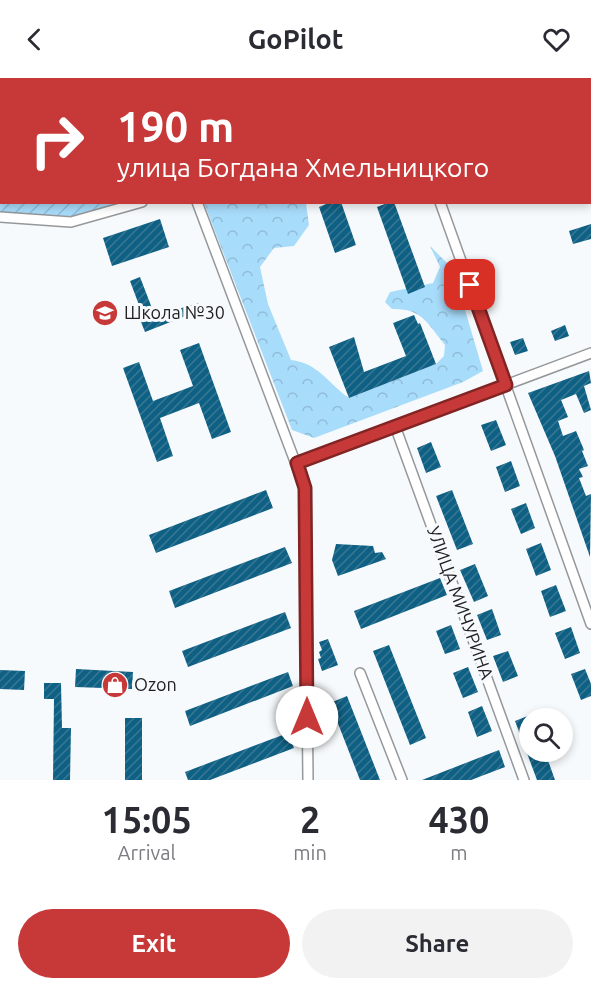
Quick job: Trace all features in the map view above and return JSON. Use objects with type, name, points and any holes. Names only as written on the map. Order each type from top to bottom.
[{"type":"street","points":[[0,217],[70,222],[135,204]]},
{"type":"street","points":[[198,204],[305,488],[308,780]]},
{"type":"street","points":[[441,204],[591,624]]},
{"type":"street","points":[[297,463],[591,353]]},
{"type":"street","name":"УЛИЦА МИЧУРИНА","points":[[395,426],[524,780]]},
{"type":"street","points":[[360,673],[402,780]]},
{"type":"green space","points":[[0,204],[115,204],[76,217],[0,212]]},
{"type":"green space","points":[[204,204],[306,204],[309,225],[294,246],[274,248],[260,267],[268,304],[291,360],[316,369],[349,398],[436,364],[444,356],[445,345],[429,324],[411,311],[392,309],[385,302],[390,292],[433,283],[440,267],[430,246],[453,269],[483,371],[463,382],[314,438],[292,430]]},
{"type":"building","points":[[326,204],[342,204],[356,245],[335,253],[319,207]]},
{"type":"building","points":[[395,204],[425,287],[408,294],[377,207]]},
{"type":"building","points":[[160,219],[169,247],[112,266],[103,238]]},
{"type":"building","points":[[591,224],[591,239],[573,244],[569,231]]},
{"type":"building","points":[[140,277],[155,316],[198,303],[201,310],[145,332],[141,322],[145,321],[130,281]]},
{"type":"building","points":[[414,315],[418,324],[420,323],[436,364],[349,398],[329,347],[354,337],[364,372],[406,356],[393,323]]},
{"type":"building","points":[[565,325],[569,336],[555,341],[551,331]]},
{"type":"building","points":[[523,338],[528,351],[515,355],[510,342]]},
{"type":"building","points":[[199,343],[231,432],[212,439],[199,403],[160,418],[173,456],[157,462],[123,368],[139,362],[153,401],[193,386],[180,350]]},
{"type":"building","points":[[589,371],[591,383],[584,386],[591,410],[584,413],[576,394],[561,400],[568,417],[558,421],[563,436],[576,431],[588,466],[579,469],[583,477],[579,478],[586,496],[591,494],[590,557],[555,456],[528,393]]},
{"type":"building","points":[[496,420],[506,445],[491,451],[481,425]]},
{"type":"building","points":[[431,442],[441,467],[426,473],[417,448]]},
{"type":"building","points":[[511,461],[520,486],[505,492],[496,467]]},
{"type":"building","points":[[266,490],[273,508],[156,553],[149,535]]},
{"type":"building","points":[[452,490],[473,544],[457,550],[436,496]]},
{"type":"building","points":[[526,503],[535,528],[521,534],[511,509]]},
{"type":"building","points":[[541,543],[551,570],[536,576],[526,549]]},
{"type":"building","points":[[336,544],[373,546],[375,553],[382,552],[386,559],[338,576],[332,560]]},
{"type":"building","points":[[285,547],[292,563],[175,608],[169,591]]},
{"type":"building","points":[[475,564],[488,596],[474,602],[460,570]]},
{"type":"building","points":[[440,578],[447,595],[361,629],[354,611]]},
{"type":"building","points":[[556,585],[566,611],[550,617],[541,591]]},
{"type":"building","points":[[492,609],[501,635],[487,640],[477,615]]},
{"type":"building","points":[[285,612],[291,628],[188,667],[182,651]]},
{"type":"building","points":[[451,625],[460,649],[445,654],[436,631]]},
{"type":"building","points":[[571,627],[580,653],[565,659],[555,633]]},
{"type":"building","points":[[328,639],[338,665],[322,671],[318,659],[321,658],[319,652],[322,650],[319,642]]},
{"type":"building","points":[[389,645],[426,738],[410,745],[373,651]]},
{"type":"building","points":[[508,651],[518,676],[503,682],[493,656]]},
{"type":"building","points":[[468,667],[478,692],[463,698],[453,673]]},
{"type":"building","points":[[76,669],[133,672],[132,689],[75,687]]},
{"type":"building","points":[[585,669],[591,684],[591,696],[581,700],[571,674]]},
{"type":"building","points":[[0,670],[25,671],[24,690],[0,689]]},
{"type":"building","points":[[288,672],[293,686],[190,726],[185,711]]},
{"type":"building","points":[[44,683],[61,683],[62,728],[71,728],[70,780],[53,780],[54,699],[44,699]]},
{"type":"building","points":[[347,696],[380,780],[360,780],[330,703]]},
{"type":"building","points":[[482,706],[492,731],[477,737],[468,712]]},
{"type":"building","points":[[125,718],[142,718],[142,780],[125,780]]},
{"type":"building","points":[[519,719],[519,732],[515,721]]},
{"type":"building","points":[[288,733],[294,748],[210,780],[188,780],[185,772]]},
{"type":"building","points":[[499,750],[505,767],[471,780],[422,780]]},
{"type":"building","points":[[530,762],[549,762],[555,780],[537,780]]},
{"type":"place","name":"Школа №30","points":[[105,313]]},
{"type":"place","name":"Ozon","points":[[115,685]]},
{"type":"route","points":[[307,717],[305,488],[297,463],[506,385],[470,285]]}]
